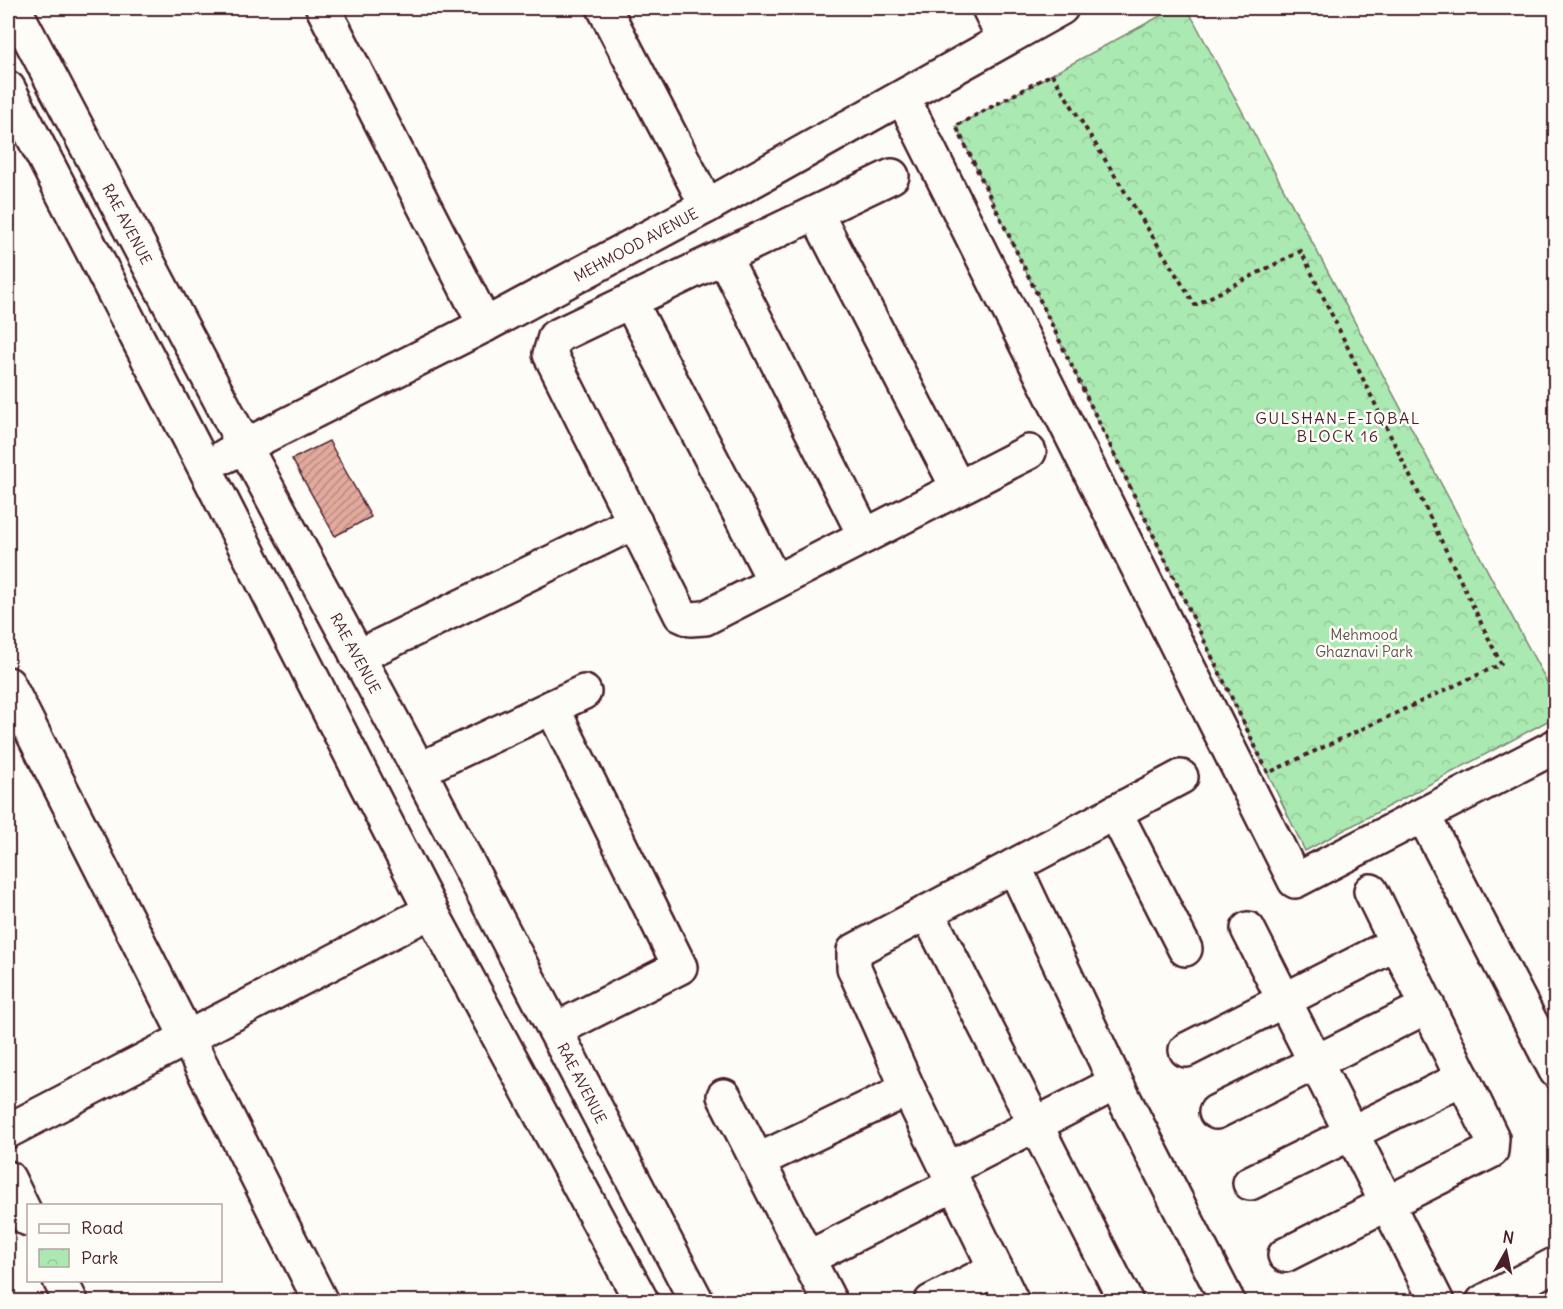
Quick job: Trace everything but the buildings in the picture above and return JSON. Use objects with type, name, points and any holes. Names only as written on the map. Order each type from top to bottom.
[{"type":"street","name":"RAE AVENUE","points":[[14,8],[244,445],[419,770],[697,1302]]},
{"type":"street","points":[[323,8],[485,325]]},
{"type":"street","points":[[604,8],[707,206]]},
{"type":"street","points":[[990,8],[1004,38]]},
{"type":"street","name":"MEHMOOD AVENUE","points":[[205,468],[244,445],[485,325],[707,206],[1060,8]]},
{"type":"street","points":[[8,88],[205,468],[430,911],[642,1302]]},
{"type":"street","points":[[903,98],[1295,881],[1556,746]]},
{"type":"street","points":[[892,176],[555,337],[550,354],[681,615],[690,619],[705,618],[1029,452]]},
{"type":"street","points":[[816,213],[957,488]]},
{"type":"street","points":[[724,256],[865,536]]},
{"type":"street","points":[[630,301],[775,582]]},
{"type":"street","points":[[357,657],[635,522]]},
{"type":"street","points":[[8,684],[321,1302]]},
{"type":"street","points":[[419,770],[584,692]]},
{"type":"street","points":[[552,706],[680,967],[555,1030]]},
{"type":"street","points":[[1012,1302],[908,1089],[854,968],[854,951],[1181,777]]},
{"type":"street","points":[[1115,812],[1185,949]]},
{"type":"street","points":[[1424,814],[1556,1071]]},
{"type":"street","points":[[1014,866],[1116,1083],[1228,1302]]},
{"type":"street","points":[[1285,1255],[1491,1151],[1492,1138],[1371,891]]},
{"type":"street","points":[[8,1131],[430,911]]},
{"type":"street","points":[[927,912],[1126,1302]]},
{"type":"street","points":[[1248,929],[1437,1302]]},
{"type":"street","points":[[1186,1050],[1397,944]]},
{"type":"street","points":[[1216,1112],[1428,1006]]},
{"type":"street","points":[[1250,1183],[1463,1078]]},
{"type":"street","points":[[808,1258],[951,1177],[1035,1125],[1116,1083]]},
{"type":"street","points":[[757,1161],[908,1089]]},
{"type":"street","points":[[723,1096],[808,1258],[827,1300]]},
{"type":"street","points":[[8,1178],[27,1217]]},
{"type":"street","points":[[931,1302],[996,1269]]},
{"type":"street","points":[[1483,1302],[1554,1270]]},
{"type":"street","points":[[61,1282],[71,1302]]},
{"type":"path","points":[[1052,74],[1195,305],[1301,251],[1501,664],[1268,774],[956,126],[1052,74]]},
{"type":"green space","name":"Mehmood Ghaznavi Park","points":[[1175,8],[1187,8],[1555,697],[1555,717],[1305,851],[956,126]]},
{"type":"district","name":"GULSHAN-E-IQBAL BLOCK 16","points":[[1338,427]]}]
